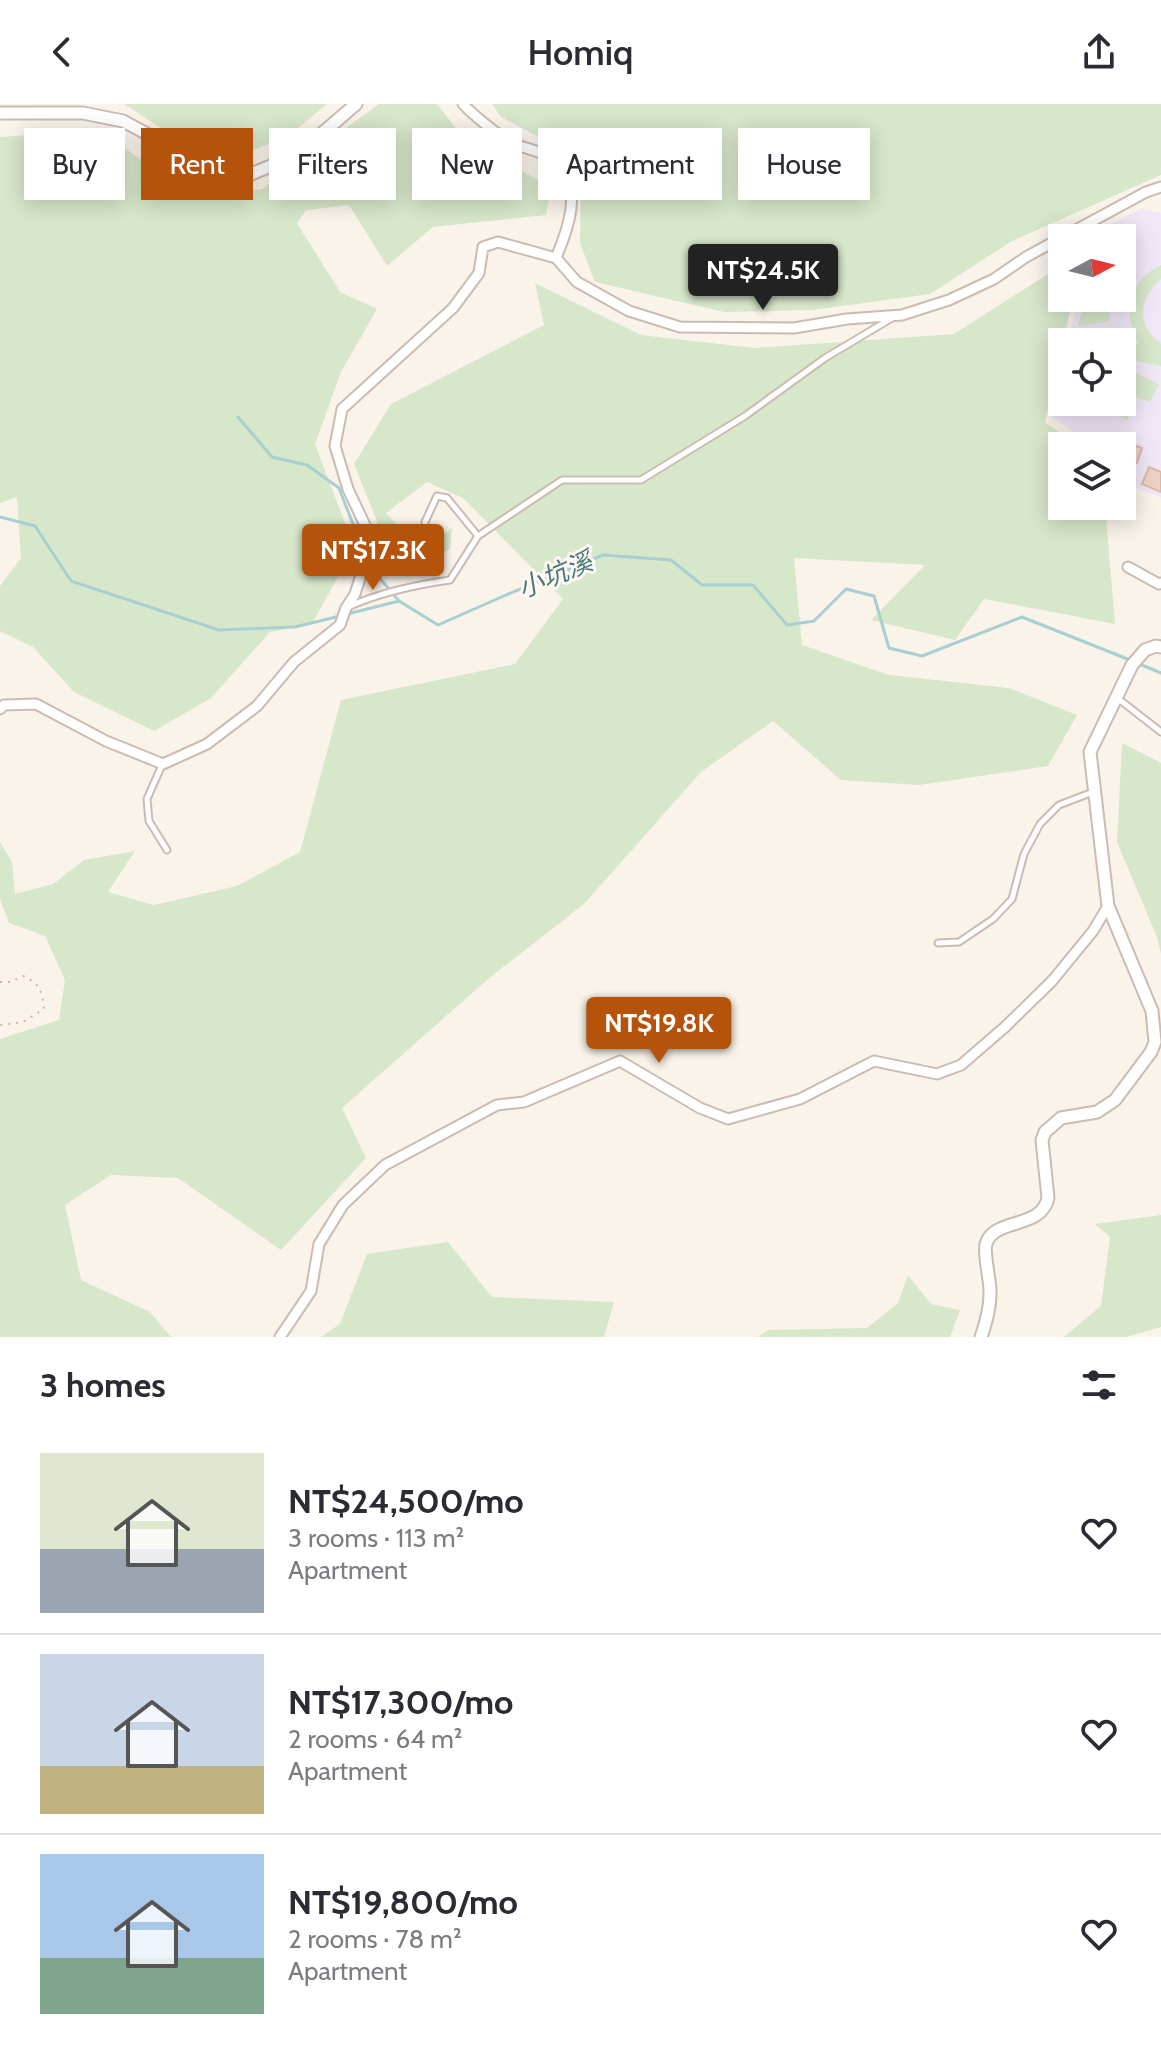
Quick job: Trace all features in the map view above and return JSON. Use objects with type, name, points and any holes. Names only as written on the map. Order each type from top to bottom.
[{"type":"street","points":[[0,113],[83,113],[123,121],[151,136],[194,178],[232,182],[297,155],[356,104]]},
{"type":"street","points":[[463,104],[510,142],[545,155],[564,169],[570,186],[571,219],[556,258]]},
{"type":"street","points":[[0,709],[4,705],[36,704],[106,741],[163,764],[207,744],[257,706],[294,662],[340,625],[355,594],[372,540],[348,489],[335,446],[342,409],[453,308],[479,273],[483,247],[498,242],[556,258],[577,282],[629,311],[680,327],[794,328],[897,315],[949,300],[994,279],[1026,257],[1106,213],[1161,187]]},
{"type":"street","points":[[1128,567],[1161,583]]},
{"type":"street","points":[[981,1337],[990,1295],[986,1244],[995,1230],[1031,1219],[1046,1207],[1048,1198],[1042,1140],[1045,1132],[1061,1118],[1097,1112],[1115,1100],[1155,1042],[1152,1011],[1108,906],[1090,752],[1115,697],[1136,661],[1145,650],[1161,647]]},
{"type":"street","points":[[280,1337],[311,1291],[319,1244],[343,1205],[385,1165],[483,1112],[497,1105],[524,1102],[620,1061],[700,1108],[728,1119],[800,1099],[874,1061],[937,1074],[961,1065],[1052,981],[1093,931],[1108,906]]},
{"type":"lane","points":[[346,608],[371,596],[450,580],[478,536],[562,480],[641,480],[745,416],[825,358],[897,315]]},
{"type":"lane","points":[[425,522],[437,496],[447,498],[478,536]]},
{"type":"lane","points":[[1115,697],[1161,732]]},
{"type":"lane","points":[[163,764],[147,799],[149,821],[167,850]]},
{"type":"lane","points":[[938,943],[959,942],[993,919],[1012,899],[1024,854],[1040,824],[1059,805],[1093,792]]},
{"type":"path","points":[[0,982],[11,982],[23,976],[36,983],[43,995],[44,1009],[23,1022],[0,1025]]},
{"type":"shaded area","points":[[1141,209],[1161,213],[1161,498],[1136,488],[1136,432],[1075,432],[1050,416],[1136,416],[1136,328],[1071,328],[1075,312],[1136,312],[1136,224],[1112,224]]},
{"type":"green space","points":[[124,104],[327,104],[298,128],[269,128],[269,144],[253,150],[253,128],[161,128]]},
{"type":"green space","points":[[379,104],[437,104],[456,128],[412,128],[412,200],[522,200],[522,171],[538,180],[538,200],[549,200],[546,215],[433,227],[387,266],[349,205],[306,210],[297,223],[340,292],[377,309],[341,372],[315,444],[354,547],[312,624],[270,632],[211,698],[154,731],[74,692],[33,647],[0,631],[0,586],[21,558],[17,497],[0,503],[0,137],[24,135],[24,200],[125,200],[125,148],[141,160],[141,200],[253,200],[253,190],[269,184],[269,200],[396,200],[396,128],[346,128]]},
{"type":"green space","points":[[492,104],[1161,104],[1161,175],[1012,241],[930,294],[813,310],[724,312],[595,282],[580,243],[581,200],[722,200],[722,128],[538,128],[538,136],[501,117]]},
{"type":"green space","points":[[1161,265],[1161,279],[1148,295],[1143,312],[1147,329],[1161,344],[1161,366],[1136,361],[1136,328],[1132,328],[1130,321],[1130,312],[1136,312],[1136,288]]},
{"type":"green space","points":[[1048,274],[1048,312],[1070,312],[1066,328],[1048,328],[1048,409],[1045,422],[1059,432],[1048,432],[1048,520],[1106,520],[1115,624],[984,599],[955,640],[871,620],[925,565],[794,558],[802,645],[889,675],[1009,688],[1077,715],[1048,766],[919,785],[841,780],[773,721],[701,772],[584,904],[488,979],[342,1108],[366,1158],[281,1250],[178,1178],[111,1175],[65,1205],[81,1280],[150,1312],[171,1337],[0,1337],[0,1039],[59,1020],[65,980],[45,936],[9,923],[0,899],[0,842],[12,862],[15,894],[53,884],[84,860],[135,851],[108,892],[154,905],[237,886],[300,852],[341,700],[515,664],[563,599],[463,498],[427,482],[386,513],[421,550],[452,528],[450,549],[392,576],[385,561],[376,519],[354,464],[391,404],[544,325],[535,283],[641,335],[754,348],[954,334]]},
{"type":"green space","points":[[1082,312],[1110,312],[1108,322],[1078,326]]},
{"type":"green space","points":[[1136,373],[1159,384],[1150,402],[1137,397],[1136,399]]},
{"type":"green space","points":[[1122,743],[1161,763],[1161,954],[1157,937],[1117,842]]},
{"type":"green space","points":[[1161,1215],[1161,1327],[1126,1337],[1064,1337],[1101,1306],[1110,1237],[1095,1224]]},
{"type":"green space","points":[[448,1242],[492,1297],[614,1302],[604,1337],[321,1337],[340,1324],[367,1254]]},
{"type":"green space","points":[[908,1275],[931,1304],[960,1310],[950,1337],[758,1337],[768,1330],[867,1328],[898,1303]]},
{"type":"building","points":[[1136,446],[1142,448],[1136,463]]},
{"type":"building","points":[[1149,467],[1161,472],[1161,492],[1142,484]]},
{"type":"waterway","points":[[238,417],[272,457],[307,465],[339,488],[358,537],[356,563],[377,575],[399,601]]},
{"type":"waterway","name":"小坑溪","points":[[0,517],[35,526],[71,581],[219,630],[295,627],[340,616]]},
{"type":"waterway","name":"小坑溪","points":[[347,614],[399,601],[438,625],[603,555],[671,560],[702,585],[753,585],[787,625],[814,621],[846,589],[874,596],[889,648],[922,656],[1022,617],[1130,660]]},
{"type":"waterway","name":"小坑溪","points":[[1137,663],[1161,673]]}]
